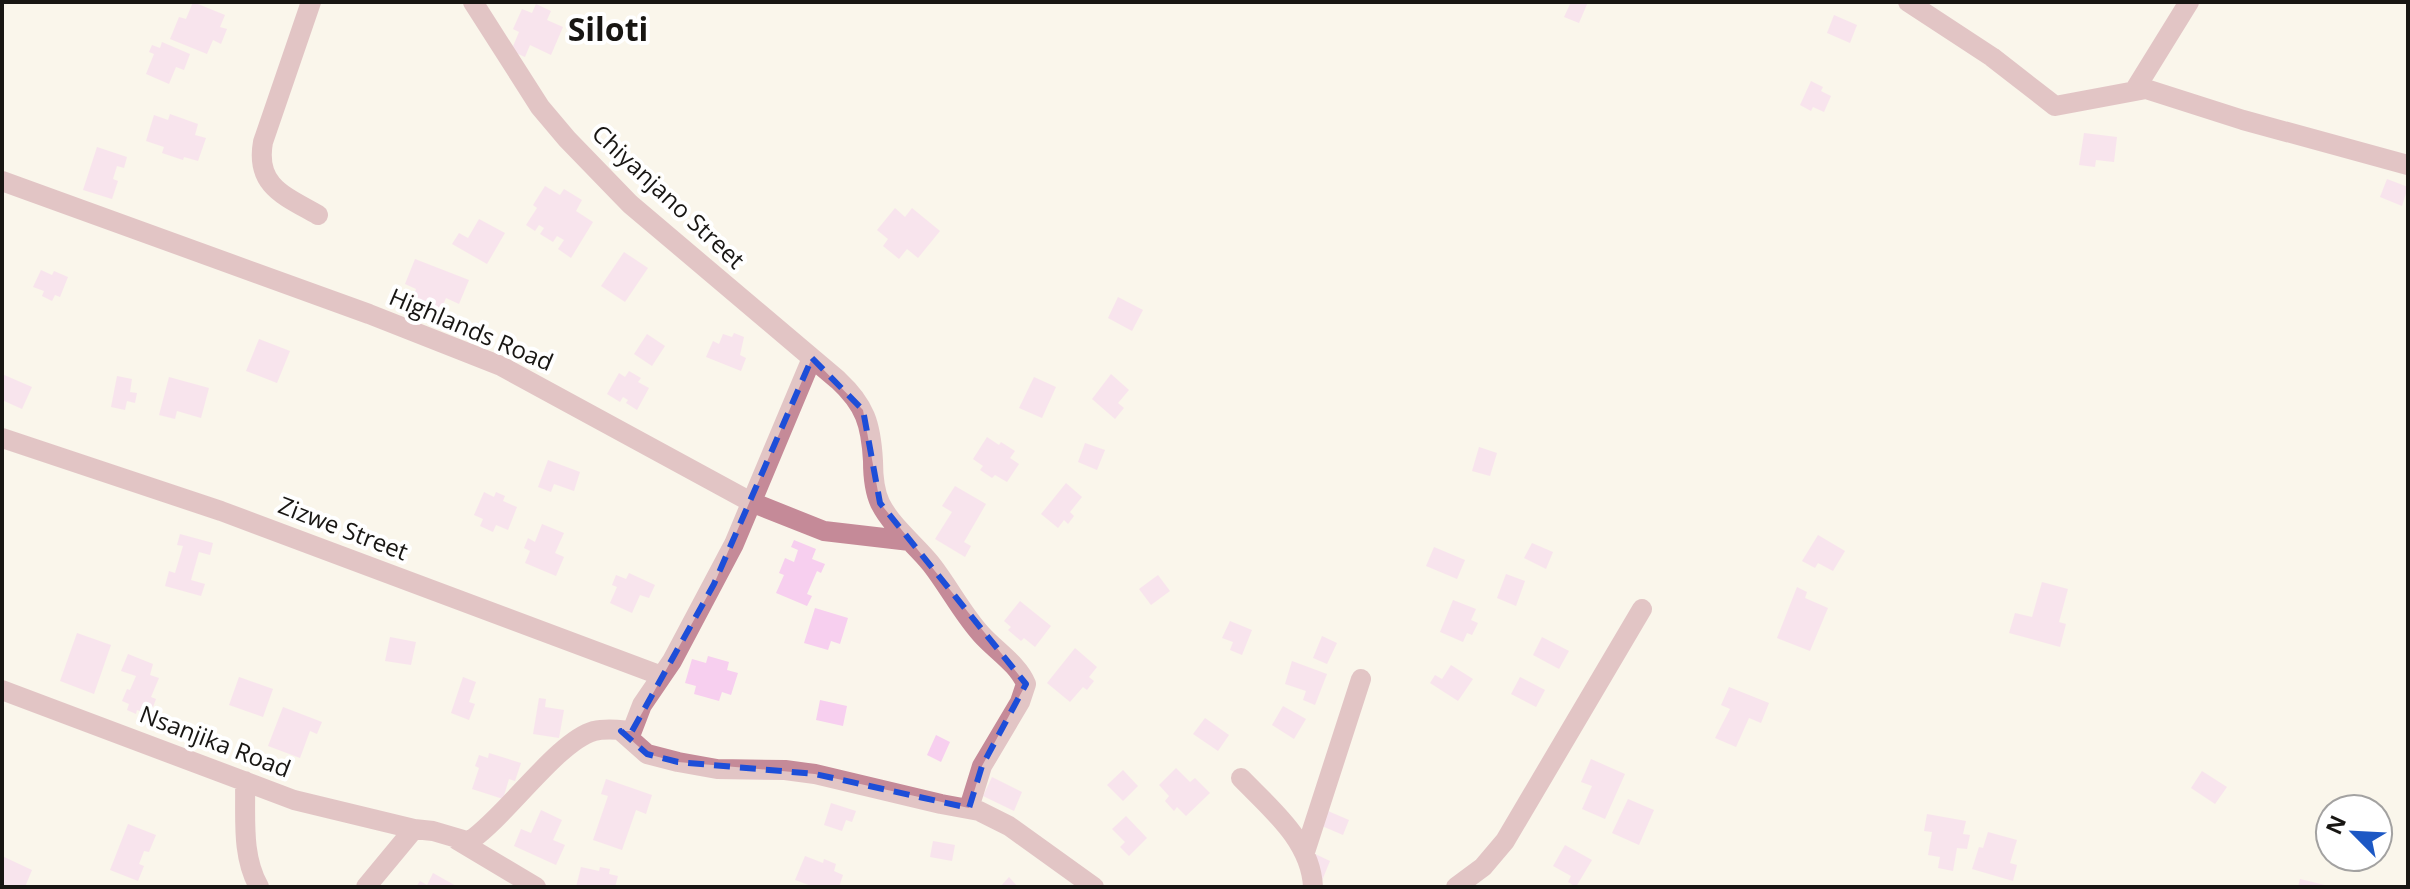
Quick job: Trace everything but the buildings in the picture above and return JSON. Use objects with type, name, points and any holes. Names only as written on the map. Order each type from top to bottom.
[{"type":"street","points":[[311,2],[261,155],[265,177],[272,186],[318,215]]},
{"type":"street","name":"Chiyanjano Street","points":[[473,2],[540,107],[567,139],[630,204],[850,391],[863,410],[880,503],[942,578],[970,621],[1019,672],[1026,684],[1020,702],[982,766],[969,808]]},
{"type":"street","points":[[1908,2],[1992,57],[2055,106],[2146,89],[2243,120],[2408,165]]},
{"type":"street","points":[[2134,91],[2189,2]]},
{"type":"street","name":"Highlands Road","points":[[2,181],[369,314],[501,366],[751,502],[824,531],[910,541]]},
{"type":"street","points":[[457,840],[471,840],[486,829],[575,741],[593,731],[632,731],[642,705],[714,584],[812,358]]},
{"type":"street","name":"Zizwe Street","points":[[2,438],[221,511],[662,676]]},
{"type":"street","points":[[1456,887],[1483,867],[1505,841],[1642,609]]},
{"type":"street","points":[[1305,852],[1361,679]]},
{"type":"street","name":"Nsanjika Road","points":[[2,690],[294,800],[433,831],[457,840]]},
{"type":"street","points":[[621,731],[647,754],[678,762],[717,769],[785,770],[815,774],[969,808],[1000,820],[1094,887]]},
{"type":"street","points":[[1241,778],[1278,817],[1305,852],[1313,887]]},
{"type":"street","points":[[245,781],[246,851],[259,887]]},
{"type":"street","points":[[366,887],[414,829]]},
{"type":"street","points":[[457,840],[536,887]]},
{"type":"highlighted area","points":[[812,358],[863,410],[880,503],[1026,684],[982,766],[969,808],[815,774],[678,762],[647,754],[621,731],[632,731],[714,584]]},
{"type":"district","name":"Siloti","points":[[608,30]]}]
